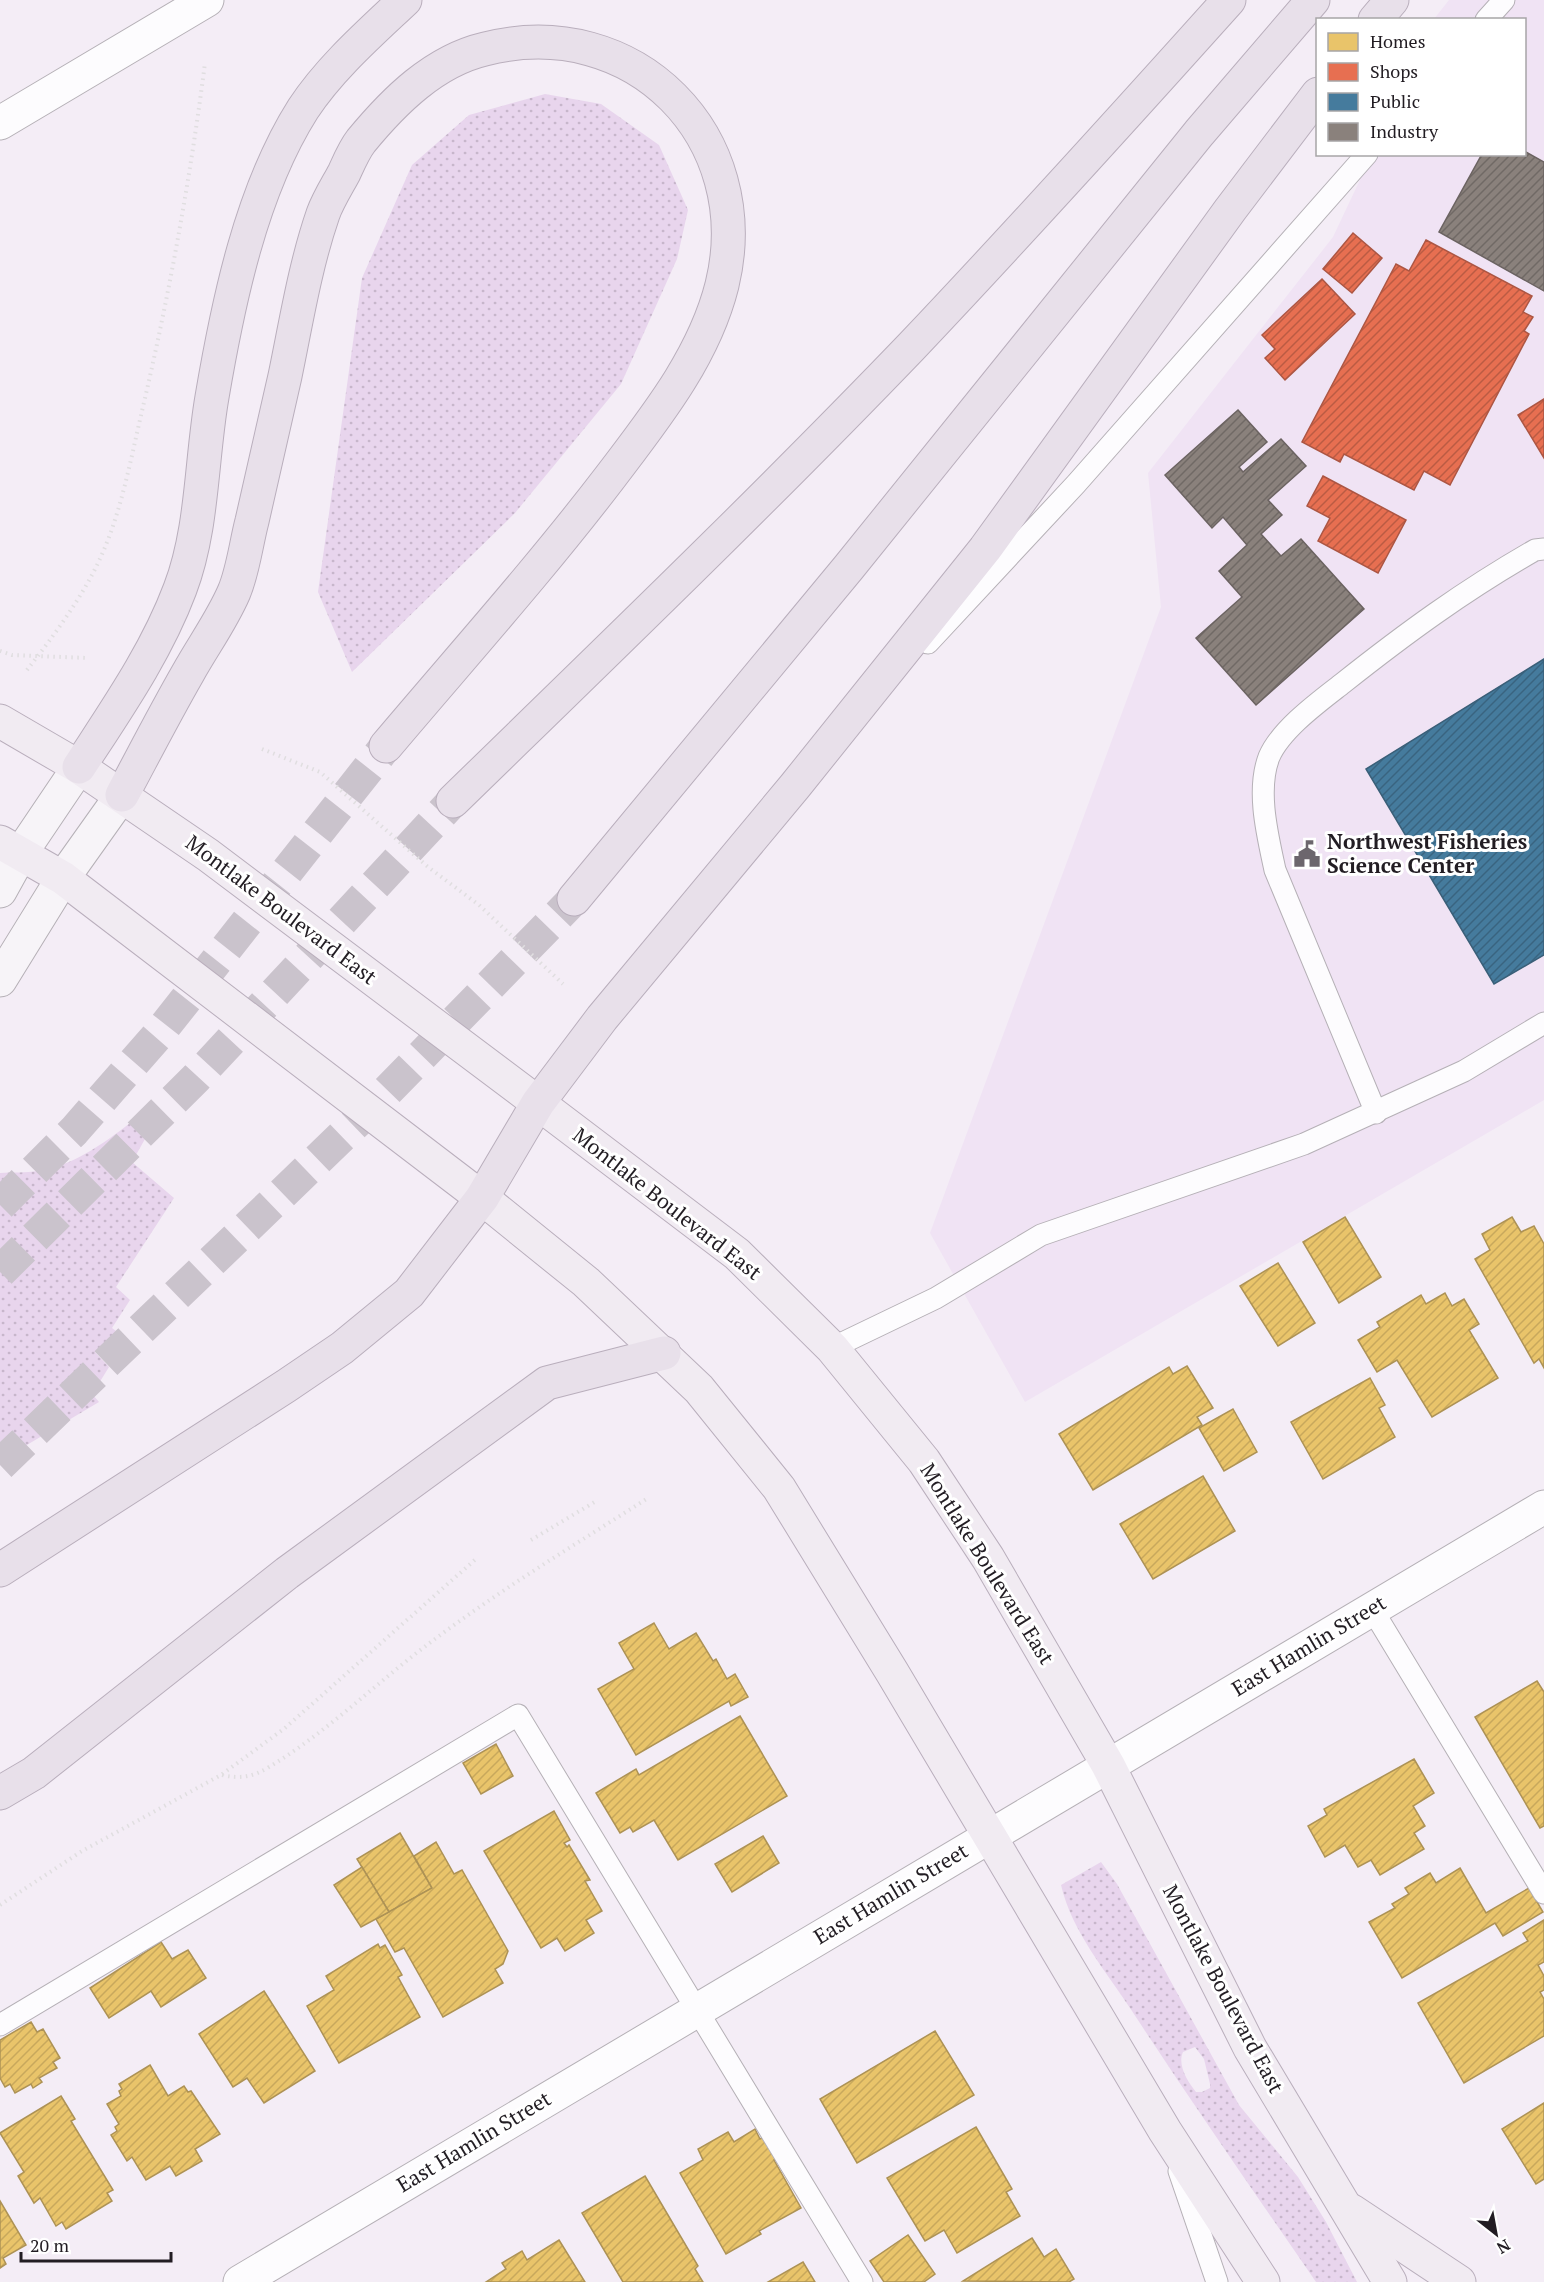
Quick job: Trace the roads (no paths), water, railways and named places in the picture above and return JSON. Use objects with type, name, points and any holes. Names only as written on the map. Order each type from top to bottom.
[{"type":"highway","points":[[79,767],[137,677],[180,590],[192,548],[212,397],[240,261],[273,168],[304,108],[355,46],[405,0]]},
{"type":"highway","points":[[453,801],[695,565],[885,373],[1101,143],[1229,0]]},
{"type":"highway","points":[[574,898],[856,558],[1199,133],[1313,0]]},
{"type":"highway","points":[[1377,18],[1392,0]]},
{"type":"highway","points":[[122,795],[235,590],[299,310],[324,213],[357,146],[413,87],[446,64],[482,49],[524,41],[562,41],[588,47],[623,61],[651,78],[677,100],[704,136],[720,176],[726,208],[727,259],[722,286],[694,357],[650,425],[561,540],[386,746]]},
{"type":"highway","points":[[0,1570],[342,1348],[409,1293],[482,1198],[538,1103],[616,1000],[795,786],[984,549],[1316,95]]},
{"type":"highway","points":[[0,1793],[34,1773],[286,1573],[547,1383],[664,1353]]},
{"type":"main road","name":"Montlake Boulevard East","points":[[0,721],[79,767],[208,855],[538,1103],[737,1254],[832,1348],[924,1461],[988,1558],[1108,1765],[1250,2048],[1390,2282]]},
{"type":"main road","points":[[0,891],[11,848],[79,767]]},
{"type":"main road","points":[[0,980],[63,878],[122,795]]},
{"type":"main road","points":[[11,848],[63,878],[482,1198],[586,1282],[664,1353],[699,1389],[779,1488],[1165,2131],[1263,2282]]},
{"type":"main road","points":[[1343,2205],[1459,2282]]},
{"type":"street","points":[[0,123],[207,0]]},
{"type":"street","name":"East Hamlin Street","points":[[240,2282],[1544,1507]]},
{"type":"lane","points":[[1488,18],[1504,0]]},
{"type":"lane","points":[[795,786],[1076,484],[1365,156]]},
{"type":"lane","points":[[1376,1113],[1275,870],[1266,829],[1264,786],[1269,757],[1289,730],[1397,640],[1472,586],[1535,550],[1544,549]]},
{"type":"lane","points":[[832,1348],[936,1298],[1041,1235],[1304,1144],[1464,1071],[1544,1023]]},
{"type":"lane","points":[[1372,1609],[1544,1893]]},
{"type":"lane","points":[[0,2025],[518,1715],[862,2282]]},
{"type":"lane","points":[[1165,2131],[1217,2282]]},
{"type":"tunnel","points":[[0,1205],[74,1131],[157,1036],[386,746]]},
{"type":"tunnel","points":[[0,1272],[196,1078],[453,801]]},
{"type":"tunnel","points":[[0,1465],[365,1114],[574,899]]},
{"type":"place","name":"Northwest Fisheries Science Center","points":[[1307,854]]}]
